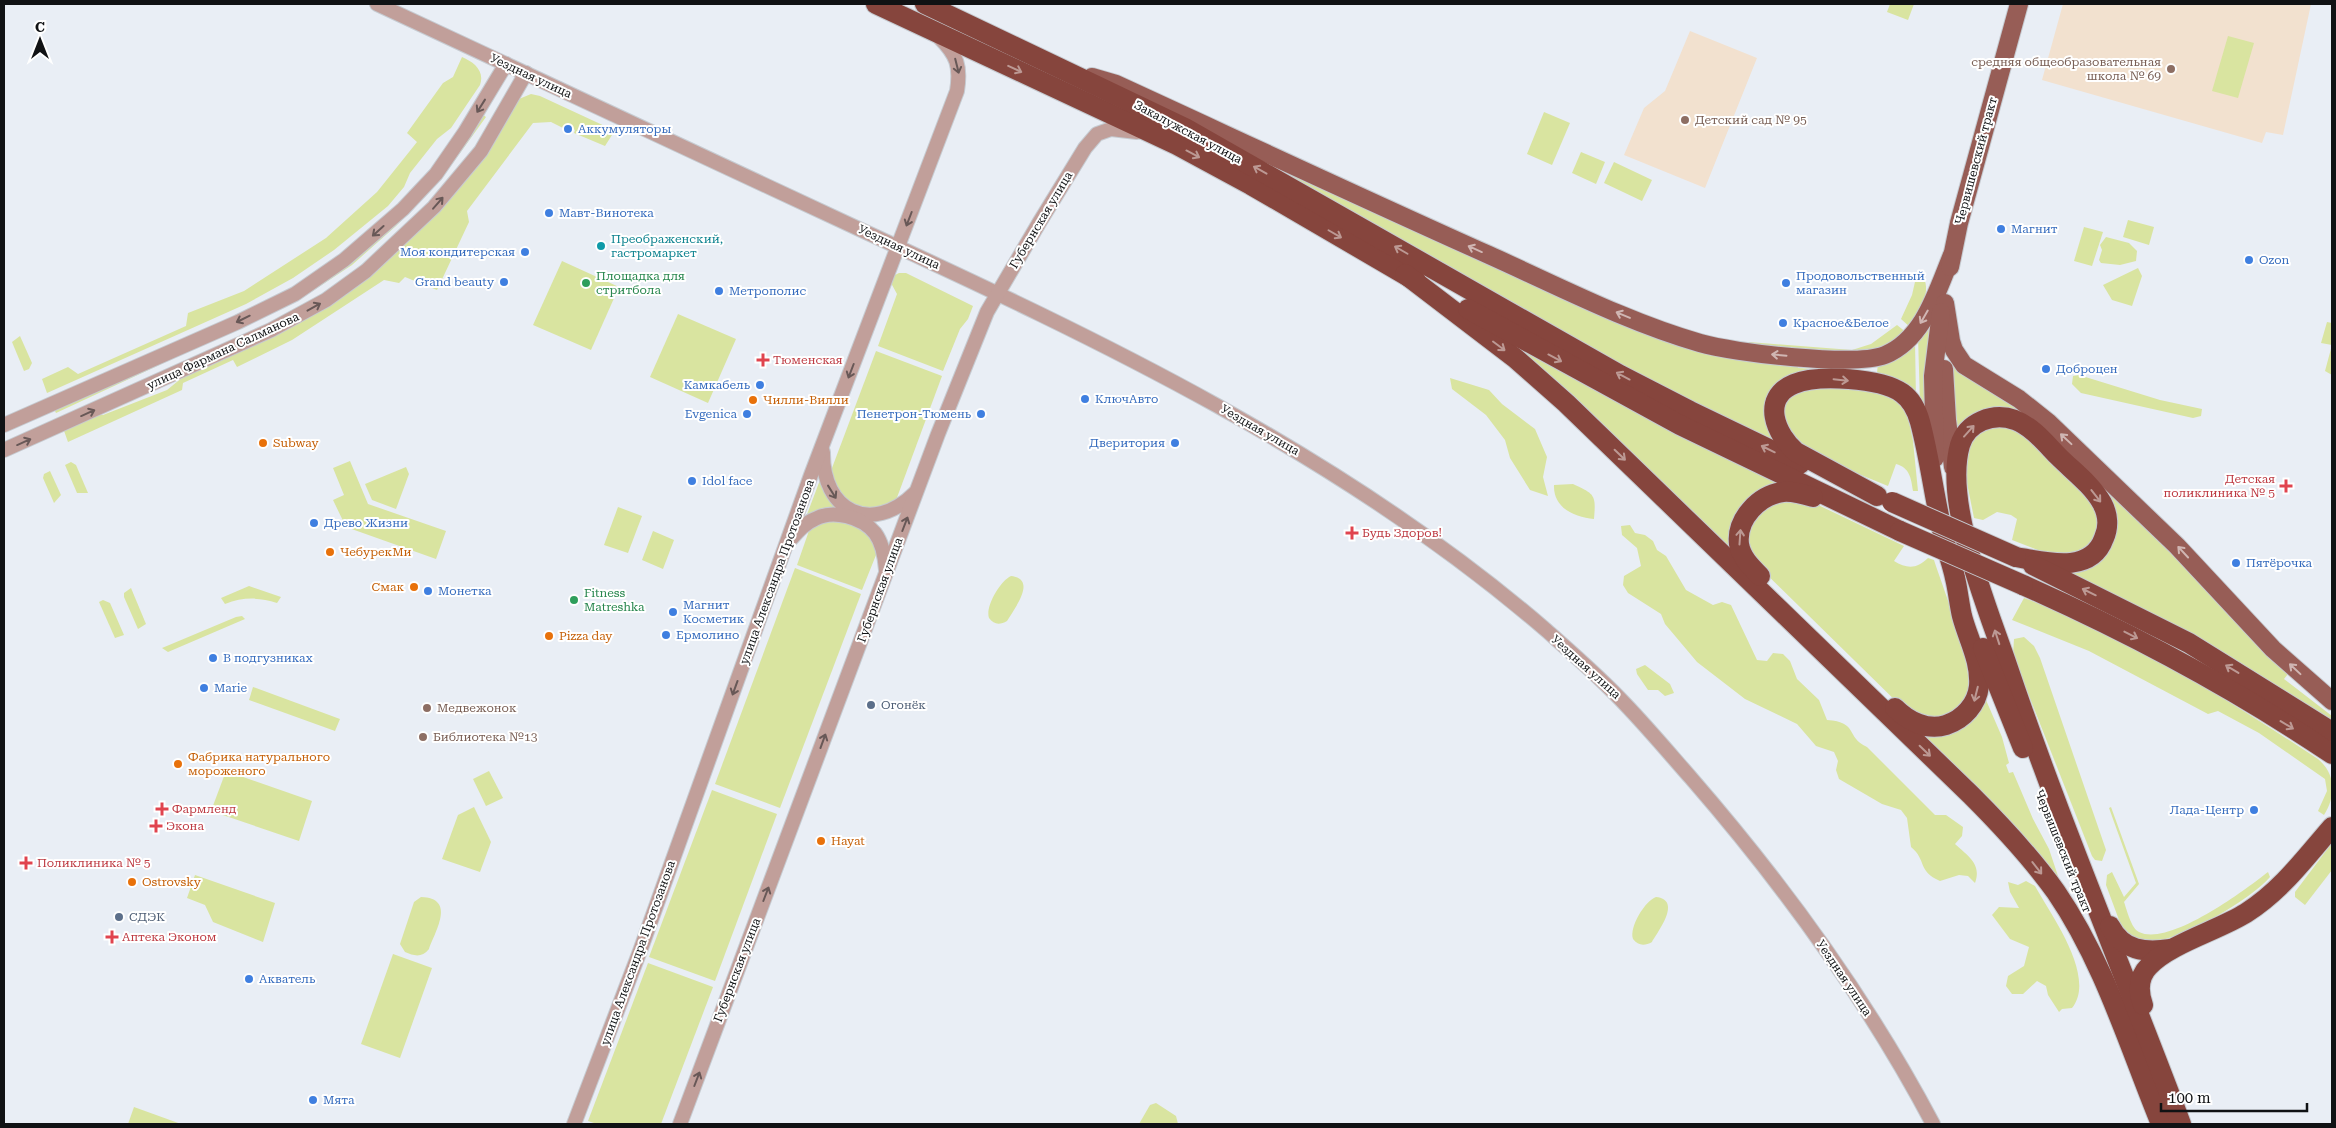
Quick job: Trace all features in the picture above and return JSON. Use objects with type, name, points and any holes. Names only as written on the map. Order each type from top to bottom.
[{"type":"highway","points":[[876,4],[1158,136],[1251,185],[1405,274],[1680,425],[1900,531],[2133,636],[2195,670],[2306,736],[2332,754]]},
{"type":"highway","name":"Закалужская улица","points":[[925,4],[1193,132],[1444,274],[1537,329],[1690,411],[1805,466],[1885,499]]},
{"type":"highway","points":[[1405,274],[1515,358],[1566,403],[1971,795],[2007,833],[2056,892],[2082,938],[2112,1001],[2161,1124]]},
{"type":"highway","points":[[1866,515],[1802,494],[1793,492],[1775,494],[1758,502],[1748,514],[1739,536],[1741,550],[1751,568],[1897,710],[1911,721],[1929,726],[1946,725],[1964,715],[1974,702],[1979,687],[1976,658],[1962,616],[1955,578],[1943,533],[1937,502],[1920,422],[1912,403],[1902,394],[1883,386],[1828,378],[1805,381],[1787,388],[1778,400],[1774,414],[1775,422],[1782,438],[1796,452],[1885,499],[2016,557],[2189,643],[2332,732]]},
{"type":"highway","name":"Червишевский тракт","points":[[2016,557],[2064,564],[2083,561],[2092,556],[2103,543],[2107,526],[2105,510],[2098,497],[2030,429],[2017,421],[2000,417],[1987,419],[1977,423],[1963,439],[1957,467],[1957,494],[1966,535],[1982,591],[2018,698],[2181,1124]]},
{"type":"highway","name":"Червишевский тракт","points":[[1955,578],[2083,900],[2168,1124]]},
{"type":"highway","points":[[2306,736],[2332,762]]},
{"type":"highway","points":[[2189,1124],[2139,991],[2140,982],[2145,971],[2156,959],[2174,948],[2227,924],[2260,904],[2289,878],[2329,828]]},
{"type":"highway","points":[[2094,898],[2112,932],[2124,944],[2144,951],[2174,948]]},
{"type":"main road","name":"Червишевский тракт","points":[[1937,502],[1933,376],[1936,345],[1952,255],[2019,4]]},
{"type":"main road","points":[[1062,69],[1116,84],[1624,316],[1681,338],[1718,348],[1852,360],[1876,358],[1885,355],[1903,344],[1924,318],[1952,255]]},
{"type":"main road","points":[[1945,297],[1951,341],[1954,350],[1964,365],[2019,399],[2048,422],[2177,546],[2273,649],[2332,701]]},
{"type":"main road","name":"Червишевский тракт","points":[[1945,297],[1945,399],[1957,494]]},
{"type":"street","name":"Уездная улица","points":[[377,4],[998,293],[1235,415],[1359,489],[1456,558],[1544,629],[1623,700],[1726,818],[1766,868],[1846,978],[1933,1124]]},
{"type":"street","name":"улица Александра Протозанова","points":[[574,1124],[640,951],[823,446],[957,91],[959,76],[957,62],[950,48],[929,28]]},
{"type":"street","name":"улица Фармана Салманова","points":[[4,425],[238,322],[295,294],[344,260],[403,209],[436,174],[465,132],[506,64]]},
{"type":"street","name":"улица Фармана Салманова","points":[[4,450],[271,330],[326,300],[366,271],[434,207],[481,151],[526,73]]},
{"type":"street","name":"Губернская улица","points":[[680,1124],[917,491],[972,351],[998,293],[1080,156],[1097,134],[1111,129],[1128,130],[1158,136]]},
{"type":"street","points":[[823,446],[823,465],[826,482],[836,499],[850,511],[868,515],[885,514],[902,506],[917,491]]},
{"type":"street","points":[[788,543],[802,527],[816,518],[833,514],[847,517],[861,522],[874,532],[881,544],[885,558],[886,576]]},
{"type":"shaded area","name":"средняя общеобразовательная школа № 69","points":[[2063,4],[2311,4],[2283,135],[2266,132],[2262,143],[2042,80]]},
{"type":"shaded area","name":"Детский сад № 95","points":[[1690,31],[1757,58],[1705,188],[1624,155],[1644,108],[1665,91]]},
{"type":"green space","points":[[1890,4],[1914,4],[1908,20],[1887,12]]},
{"type":"green space","points":[[2228,36],[2254,43],[2238,98],[2212,91]]},
{"type":"green space","points":[[462,57],[471,62],[480,71],[480,85],[451,128],[437,139],[410,173],[404,187],[388,206],[334,250],[293,278],[246,304],[47,393],[42,379],[68,367],[78,374],[186,326],[188,313],[244,291],[326,238],[377,192],[417,142],[407,133],[443,83],[453,77]]},
{"type":"green space","points":[[531,94],[540,96],[609,128],[612,135],[605,146],[574,133],[575,130],[565,125],[563,128],[551,122],[533,123],[467,211],[469,222],[437,290],[405,277],[399,283],[384,280],[292,340],[237,367],[233,360],[183,383],[182,390],[68,442],[63,428],[97,414],[103,415],[167,390],[183,377],[360,283],[519,99]]},
{"type":"green space","points":[[1544,112],[1570,123],[1552,165],[1527,154]]},
{"type":"green space","points":[[482,114],[486,117],[442,178],[396,226],[352,265],[299,300],[56,413],[54,409],[348,260]]},
{"type":"green space","points":[[1175,114],[1706,353],[1750,361],[1797,364],[1798,368],[1877,373],[1878,363],[1915,340],[1916,400],[1912,394],[1788,379],[1777,443],[1631,371]]},
{"type":"green space","points":[[1581,152],[1605,162],[1596,184],[1572,173]]},
{"type":"green space","points":[[1614,162],[1652,180],[1642,201],[1604,183]]},
{"type":"green space","points":[[2128,220],[2154,227],[2149,245],[2123,237]]},
{"type":"green space","points":[[2084,227],[2103,232],[2092,266],[2074,261]]},
{"type":"green space","points":[[2106,237],[2129,243],[2137,251],[2136,261],[2120,265],[2101,263],[2099,260],[2102,250],[2100,245]]},
{"type":"green space","points":[[562,261],[619,287],[591,350],[533,325]]},
{"type":"green space","points":[[2138,268],[2142,276],[2132,306],[2112,300],[2103,285]]},
{"type":"green space","points":[[906,273],[973,306],[968,319],[960,329],[943,371],[878,346],[897,294],[891,283],[895,275]]},
{"type":"green space","points":[[1917,273],[1921,274],[1925,280],[1926,294],[1911,328],[1901,319],[1912,295]]},
{"type":"green space","points":[[678,314],[736,339],[708,403],[650,377]]},
{"type":"green space","points":[[1929,318],[1927,421],[1920,404],[1918,336]]},
{"type":"green space","points":[[2327,322],[2332,323],[2332,345],[2321,343]]},
{"type":"green space","points":[[1897,325],[1907,333],[1900,340],[1860,355],[1749,345],[1749,342],[1852,350],[1871,344]]},
{"type":"green space","points":[[1489,331],[1785,485],[1771,489],[1735,554]]},
{"type":"green space","points":[[20,336],[32,363],[29,369],[24,371],[12,342]]},
{"type":"green space","points":[[2332,345],[2332,375],[2325,371]]},
{"type":"green space","points":[[876,351],[942,376],[895,503],[877,510],[851,506],[829,476]]},
{"type":"green space","points":[[1950,354],[1999,391],[2098,477],[2288,674],[2284,679],[2332,716],[2332,722],[2064,570],[2113,526],[2027,420],[1957,436]]},
{"type":"green space","points":[[2079,375],[2160,400],[2202,409],[2201,416],[2193,418],[2081,393],[2072,384],[2073,376]]},
{"type":"green space","points":[[1450,378],[1489,390],[1502,404],[1535,429],[1547,457],[1543,477],[1548,496],[1530,490],[1510,458],[1505,440],[1486,415],[1452,389]]},
{"type":"green space","points":[[1826,386],[1891,394],[1907,412],[1913,441],[1918,491],[1913,491],[1909,474],[1901,466],[1896,464],[1888,486],[1817,457],[1785,432],[1784,404],[1794,391]]},
{"type":"green space","points":[[2010,423],[2093,499],[2101,528],[2083,554],[2053,556],[2012,540],[2017,519],[2011,515],[1997,512],[1983,520],[1974,518],[1963,463],[1974,431]]},
{"type":"green space","points":[[350,461],[368,504],[446,531],[436,559],[346,527],[333,500],[344,495],[333,468]]},
{"type":"green space","points":[[71,462],[76,465],[88,493],[77,493],[65,465]]},
{"type":"green space","points":[[406,467],[409,474],[396,509],[372,500],[365,484]]},
{"type":"green space","points":[[50,471],[61,495],[54,503],[43,478],[44,474]]},
{"type":"green space","points":[[820,480],[826,496],[841,510],[806,517]]},
{"type":"green space","points":[[1573,484],[1586,490],[1592,496],[1595,505],[1594,519],[1579,516],[1566,510],[1557,500],[1554,485]]},
{"type":"green space","points":[[1774,500],[1814,503],[1904,546],[1894,561],[1903,565],[1912,567],[1924,562],[1928,558],[1934,560],[1957,628],[1967,667],[1969,682],[1967,694],[1959,706],[1939,719],[1907,712],[1754,562],[1745,534],[1747,527]]},
{"type":"green space","points":[[618,507],[642,516],[628,553],[604,545]]},
{"type":"green space","points":[[841,519],[868,533],[878,550],[862,590],[797,565],[811,525]]},
{"type":"green space","points":[[1630,525],[1635,533],[1645,535],[1653,541],[1657,550],[1666,556],[1686,590],[1713,605],[1722,602],[1731,605],[1757,660],[1767,661],[1773,653],[1783,654],[1790,661],[1797,679],[1819,700],[1827,720],[1837,721],[1848,727],[1856,739],[1867,747],[1935,815],[1946,815],[1963,827],[1962,836],[1955,844],[1975,865],[1977,876],[1975,883],[1968,876],[1959,875],[1940,881],[1928,873],[1919,856],[1911,847],[1907,818],[1901,810],[1882,804],[1839,779],[1836,770],[1838,761],[1834,752],[1816,746],[1797,724],[1745,699],[1697,662],[1665,624],[1661,614],[1628,593],[1623,585],[1624,576],[1641,566],[1637,548],[1622,535],[1621,526]]},
{"type":"green space","points":[[653,531],[674,540],[663,569],[642,560]]},
{"type":"green space","points":[[795,568],[861,594],[780,808],[715,784]]},
{"type":"green space","points":[[1011,576],[1019,578],[1023,583],[1022,595],[1007,621],[1000,624],[995,623],[989,618],[988,613],[991,601],[1002,583]]},
{"type":"green space","points":[[249,586],[281,597],[277,603],[251,599],[225,604],[221,598]]},
{"type":"green space","points":[[131,588],[146,624],[138,629],[124,597],[124,593]]},
{"type":"green space","points":[[2024,598],[2063,613],[2101,631],[2176,670],[2248,713],[2318,759],[2328,771],[2332,786],[2331,800],[2324,815],[2318,811],[2327,791],[2325,779],[2259,733],[2218,711],[2208,714],[2089,651],[2012,620]]},
{"type":"green space","points":[[103,600],[110,603],[124,635],[115,638],[99,602]]},
{"type":"green space","points":[[242,616],[245,619],[168,652],[162,648],[236,617]]},
{"type":"green space","points":[[2024,637],[2034,646],[2040,658],[2106,850],[2102,861],[2095,860],[2092,856],[2013,655],[2014,639]]},
{"type":"green space","points":[[1645,665],[1670,684],[1674,693],[1665,696],[1658,690],[1648,690],[1637,674],[1636,669]]},
{"type":"green space","points":[[253,687],[340,719],[335,731],[249,700]]},
{"type":"green space","points":[[1986,700],[2002,737],[2009,763],[2006,765],[2009,773],[2013,772],[2033,819],[2049,849],[2062,888],[1915,731]]},
{"type":"green space","points":[[226,771],[312,801],[299,841],[211,811]]},
{"type":"green space","points":[[489,771],[503,798],[486,806],[473,779]]},
{"type":"green space","points":[[712,790],[777,814],[715,981],[649,957]]},
{"type":"green space","points":[[474,807],[491,842],[480,872],[442,859],[458,815]]},
{"type":"green space","points":[[2111,807],[2139,884],[2124,902],[2132,923],[2139,932],[2152,934],[2169,931],[2187,924],[2225,903],[2268,872],[2270,877],[2248,896],[2201,925],[2170,938],[2157,941],[2134,940],[2122,928],[2106,885],[2107,875],[2112,872],[2124,897],[2136,883],[2109,808]]},
{"type":"green space","points":[[2332,843],[2332,870],[2305,905],[2295,897],[2295,892]]},
{"type":"green space","points":[[195,875],[275,903],[263,942],[213,922],[205,905],[187,898]]},
{"type":"green space","points":[[2026,881],[2035,886],[2069,946],[2075,963],[2079,980],[2078,995],[2072,1008],[2062,1009],[2059,1012],[2048,995],[2046,986],[2037,981],[2023,994],[2012,994],[2006,986],[2008,976],[2024,966],[2029,947],[2010,939],[1992,915],[1999,907],[2019,908],[2010,892],[2008,882],[2018,885]]},
{"type":"green space","points":[[421,897],[432,899],[438,903],[441,909],[441,916],[429,949],[424,954],[415,955],[405,952],[400,944],[414,902]]},
{"type":"green space","points":[[1656,897],[1664,899],[1667,904],[1666,916],[1652,942],[1644,945],[1639,944],[1633,939],[1633,928],[1643,909]]},
{"type":"green space","points":[[393,954],[432,968],[400,1058],[361,1044]]},
{"type":"green space","points":[[648,963],[713,987],[661,1124],[597,1124],[588,1121]]},
{"type":"green space","points":[[1156,1103],[1176,1116],[1178,1124],[1139,1124],[1150,1105]]},
{"type":"green space","points":[[134,1107],[181,1124],[128,1124]]},
{"type":"place","name":"средняя общеобразовательная школа № 69","points":[[2171,69]]},
{"type":"place","name":"Детский сад № 95","points":[[1685,120]]},
{"type":"place","name":"Аккумуляторы","points":[[568,129]]},
{"type":"place","name":"Мавт-Винотека","points":[[549,213]]},
{"type":"place","name":"Магнит","points":[[2001,229]]},
{"type":"place","name":"Преображенский, гастромаркет","points":[[601,246]]},
{"type":"place","name":"Моя кондитерская","points":[[525,252]]},
{"type":"place","name":"Ozon","points":[[2249,260]]},
{"type":"place","name":"Grand beauty","points":[[504,282]]},
{"type":"place","name":"Площадка для стритбола","points":[[586,283]]},
{"type":"place","name":"Продовольственный магазин","points":[[1786,283]]},
{"type":"place","name":"Метрополис","points":[[719,291]]},
{"type":"place","name":"Красное&Белое","points":[[1783,323]]},
{"type":"place","name":"Тюменская","points":[[763,360]]},
{"type":"place","name":"Доброцен","points":[[2046,369]]},
{"type":"place","name":"Камкабель","points":[[760,385]]},
{"type":"place","name":"КлючАвто","points":[[1085,399]]},
{"type":"place","name":"Чилли-Вилли","points":[[753,400]]},
{"type":"place","name":"Evgenica","points":[[747,414]]},
{"type":"place","name":"Пенетрон-Тюмень","points":[[981,414]]},
{"type":"place","name":"Subway","points":[[263,443]]},
{"type":"place","name":"Дверитория","points":[[1175,443]]},
{"type":"place","name":"Idol face","points":[[692,481]]},
{"type":"place","name":"Детская поликлиника № 5","points":[[2286,486]]},
{"type":"place","name":"Древо Жизни","points":[[314,523]]},
{"type":"place","name":"Будь Здоров!","points":[[1352,533]]},
{"type":"place","name":"ЧебурекМи","points":[[330,552]]},
{"type":"place","name":"Пятёрочка","points":[[2236,563]]},
{"type":"place","name":"Смак","points":[[414,587]]},
{"type":"place","name":"Монетка","points":[[428,591]]},
{"type":"place","name":"Fitness Matreshka","points":[[574,600]]},
{"type":"place","name":"Магнит Косметик","points":[[673,612]]},
{"type":"place","name":"Ермолино","points":[[666,635]]},
{"type":"place","name":"Pizza day","points":[[549,636]]},
{"type":"place","name":"В подгузниках","points":[[213,658]]},
{"type":"place","name":"Marie","points":[[204,688]]},
{"type":"place","name":"Огонёк","points":[[871,705]]},
{"type":"place","name":"Медвежонок","points":[[427,708]]},
{"type":"place","name":"Библиотека №13","points":[[423,737]]},
{"type":"place","name":"Фабрика натурального мороженого","points":[[178,764]]},
{"type":"place","name":"Фармленд","points":[[162,809]]},
{"type":"place","name":"Лада-Центр","points":[[2254,810]]},
{"type":"place","name":"Экона","points":[[156,826]]},
{"type":"place","name":"Hayat","points":[[821,841]]},
{"type":"place","name":"Поликлиника № 5","points":[[26,863]]},
{"type":"place","name":"Ostrovsky","points":[[132,882]]},
{"type":"place","name":"СДЭК","points":[[119,917]]},
{"type":"place","name":"Аптека Эконом","points":[[112,937]]},
{"type":"place","name":"Акватель","points":[[249,979]]},
{"type":"place","name":"Мята","points":[[313,1100]]}]
